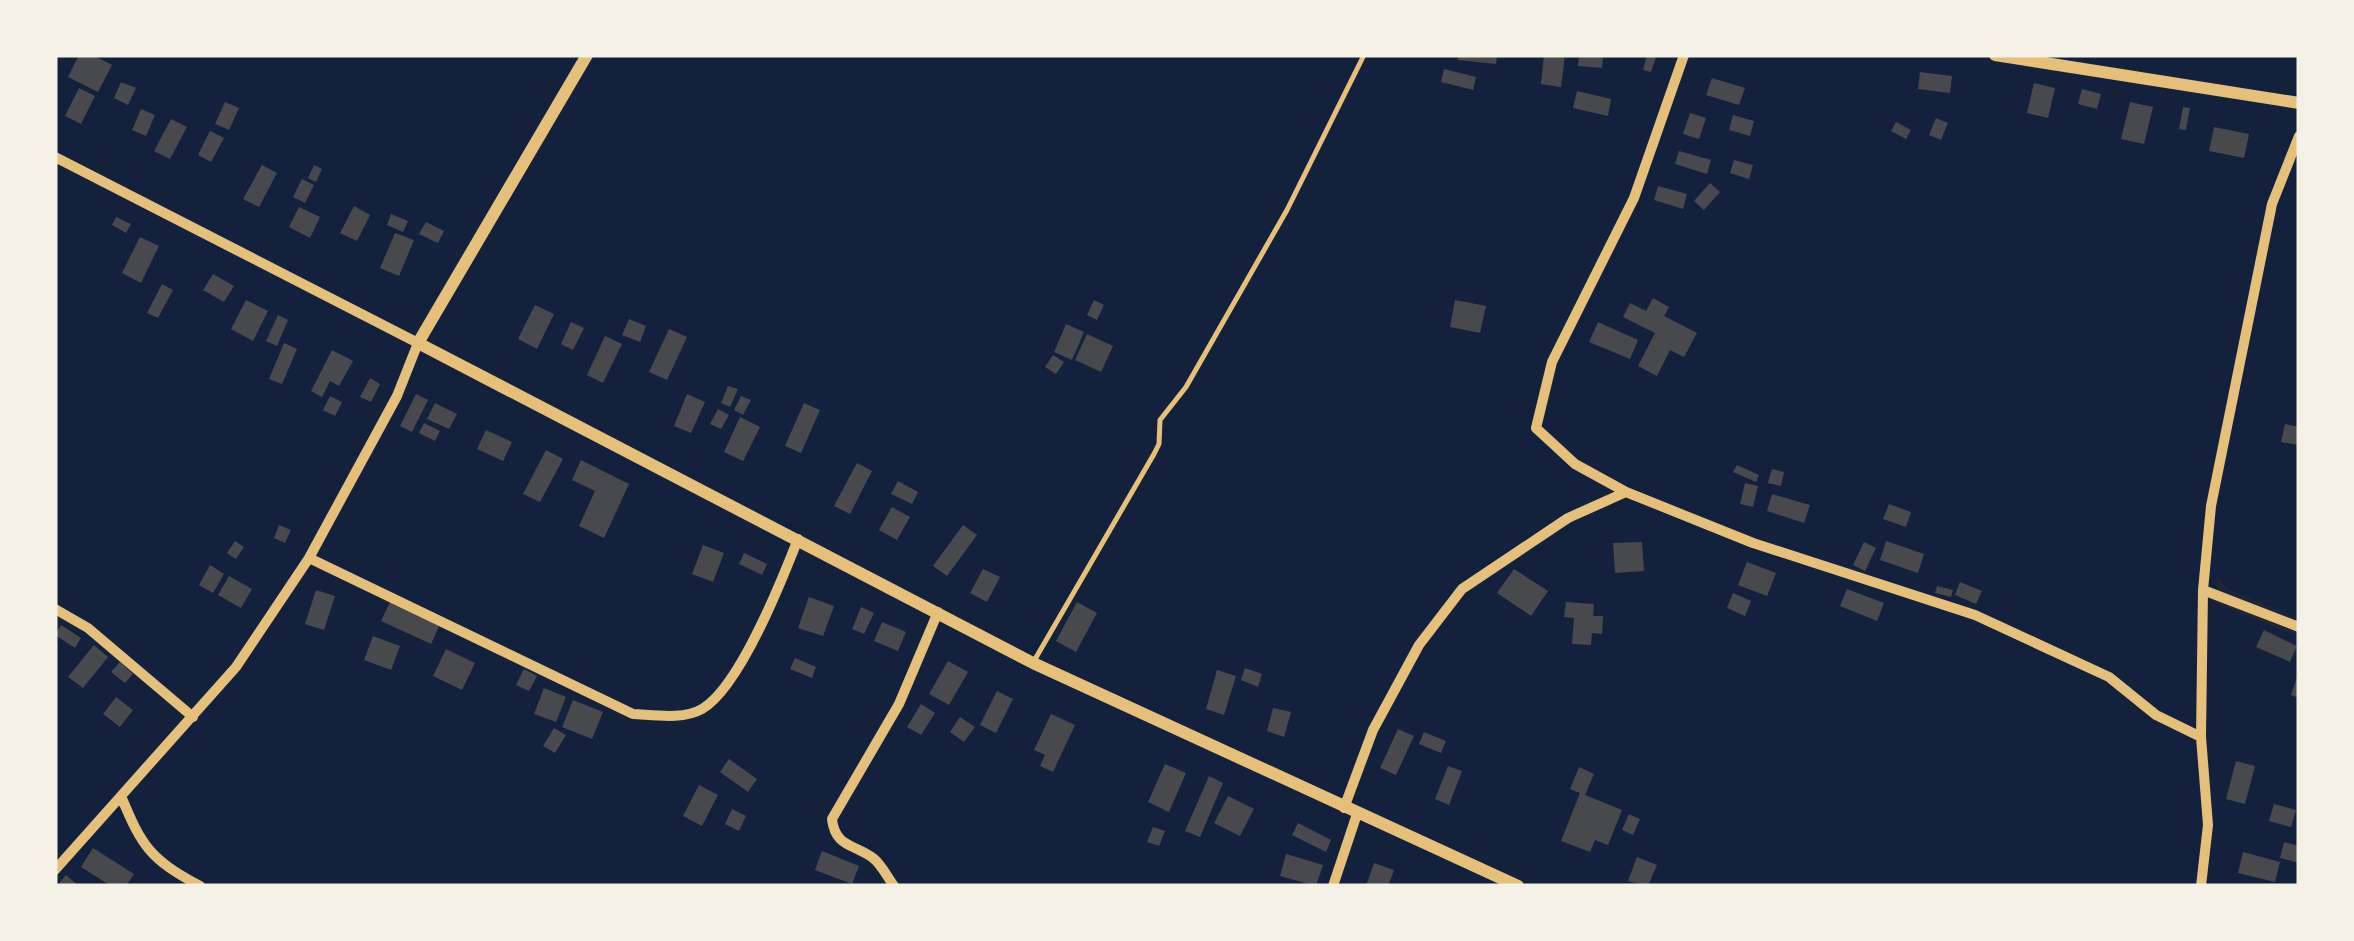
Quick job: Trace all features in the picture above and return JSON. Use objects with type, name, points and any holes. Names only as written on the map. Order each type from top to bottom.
[{"type":"street","points":[[55,870],[236,667],[310,558],[397,396],[418,343],[587,55]]},
{"type":"street","points":[[1684,55],[1634,198],[1552,362],[1536,428],[1575,464],[1626,492],[1753,544],[1975,615],[2110,677],[2156,715],[2201,737]]},
{"type":"street","points":[[1995,55],[2299,104]]},
{"type":"street","points":[[2202,886],[2208,825],[2201,737],[2203,590],[2211,506],[2272,204],[2299,136]]},
{"type":"street","points":[[55,157],[1033,664],[1518,886]]},
{"type":"street","points":[[1333,886],[1373,730],[1419,645],[1462,589],[1568,518],[1626,492]]},
{"type":"street","points":[[310,558],[632,714],[679,715],[702,708],[736,669],[780,586],[798,539]]},
{"type":"street","points":[[2203,590],[2299,627]]},
{"type":"street","points":[[55,609],[88,628],[193,717]]},
{"type":"street","points":[[894,886],[871,856],[845,846],[836,836],[832,819],[899,704],[938,612]]},
{"type":"street","points":[[121,796],[138,838],[152,856],[200,886]]},
{"type":"lane","points":[[1033,664],[1154,454],[1159,444],[1160,420],[1186,387],[1286,210],[1364,55]]},
{"type":"shaded area","points":[[2217,576],[2227,588],[2299,619],[2299,637],[2216,603]]},
{"type":"building","points":[[79,55],[93,55],[112,65],[98,92],[68,77]]},
{"type":"building","points":[[1458,55],[1497,55],[1496,64],[1458,60]]},
{"type":"building","points":[[1544,55],[1565,55],[1561,87],[1541,84]]},
{"type":"building","points":[[1579,55],[1603,55],[1602,68],[1578,66]]},
{"type":"building","points":[[1647,55],[1656,57],[1651,72],[1643,70]]},
{"type":"building","points":[[1444,69],[1476,77],[1473,90],[1441,82]]},
{"type":"building","points":[[1920,72],[1952,76],[1950,93],[1918,89]]},
{"type":"building","points":[[1712,78],[1745,88],[1739,105],[1706,95]]},
{"type":"building","points":[[121,82],[136,88],[128,105],[114,98]]},
{"type":"building","points":[[2034,83],[2055,88],[2048,118],[2027,113]]},
{"type":"building","points":[[79,88],[95,96],[81,124],[65,116]]},
{"type":"building","points":[[2082,89],[2101,94],[2097,109],[2078,104]]},
{"type":"building","points":[[1577,91],[1611,99],[1608,116],[1573,108]]},
{"type":"building","points":[[225,102],[239,108],[229,130],[215,124]]},
{"type":"building","points":[[2130,102],[2153,107],[2144,144],[2121,139]]},
{"type":"building","points":[[2183,107],[2190,108],[2186,130],[2179,129]]},
{"type":"building","points":[[141,109],[155,115],[146,136],[132,130]]},
{"type":"building","points":[[1690,113],[1706,118],[1699,139],[1683,134]]},
{"type":"building","points":[[1733,115],[1754,121],[1750,136],[1729,130]]},
{"type":"building","points":[[1936,118],[1948,123],[1941,140],[1929,135]]},
{"type":"building","points":[[171,119],[187,127],[170,159],[154,151]]},
{"type":"building","points":[[1896,122],[1911,130],[1906,139],[1891,131]]},
{"type":"building","points":[[2214,127],[2249,134],[2244,158],[2209,151]]},
{"type":"building","points":[[210,131],[224,138],[211,162],[198,155]]},
{"type":"building","points":[[1679,151],[1711,160],[1707,174],[1675,164]]},
{"type":"building","points":[[1734,160],[1753,165],[1749,179],[1730,173]]},
{"type":"building","points":[[262,165],[277,173],[259,207],[243,199]]},
{"type":"building","points":[[314,165],[322,169],[316,182],[308,178]]},
{"type":"building","points":[[302,179],[314,185],[305,203],[293,197]]},
{"type":"building","points":[[1710,183],[1720,192],[1704,210],[1694,201]]},
{"type":"building","points":[[1658,186],[1687,194],[1683,209],[1654,200]]},
{"type":"building","points":[[354,206],[370,215],[357,241],[340,233]]},
{"type":"building","points":[[299,207],[320,217],[310,238],[289,227]]},
{"type":"building","points":[[391,214],[408,221],[403,232],[387,225]]},
{"type":"building","points":[[116,217],[131,224],[126,233],[112,225]]},
{"type":"building","points":[[426,222],[444,231],[438,243],[419,234]]},
{"type":"building","points":[[395,233],[414,240],[399,276],[380,268]]},
{"type":"building","points":[[140,237],[159,246],[141,283],[122,273]]},
{"type":"building","points":[[213,274],[234,286],[224,302],[203,290]]},
{"type":"building","points":[[162,284],[173,290],[158,318],[147,313]]},
{"type":"building","points":[[1653,298],[1669,307],[1664,316],[1697,333],[1684,357],[1670,350],[1657,376],[1638,366],[1655,333],[1623,317],[1630,303],[1646,311]]},
{"type":"building","points":[[246,300],[268,311],[253,341],[231,329]]},
{"type":"building","points":[[1094,300],[1104,305],[1097,320],[1087,315]]},
{"type":"building","points":[[1455,300],[1486,306],[1480,333],[1450,327]]},
{"type":"building","points":[[535,305],[554,314],[537,349],[518,339]]},
{"type":"building","points":[[278,315],[288,320],[277,346],[266,341]]},
{"type":"building","points":[[629,319],[646,326],[640,342],[622,335]]},
{"type":"building","points":[[571,322],[584,328],[573,350],[561,344]]},
{"type":"building","points":[[1598,322],[1638,340],[1630,359],[1589,342]]},
{"type":"building","points":[[1066,324],[1084,332],[1072,360],[1054,352]]},
{"type":"building","points":[[669,329],[687,337],[667,380],[649,372]]},
{"type":"building","points":[[1087,334],[1113,346],[1101,372],[1075,360]]},
{"type":"building","points":[[605,336],[622,344],[603,383],[587,375]]},
{"type":"building","points":[[284,343],[297,349],[282,384],[269,379]]},
{"type":"building","points":[[332,350],[353,361],[339,386],[330,381],[322,397],[311,391]]},
{"type":"building","points":[[1053,355],[1064,362],[1056,374],[1045,367]]},
{"type":"building","points":[[370,378],[380,384],[371,402],[360,397]]},
{"type":"building","points":[[728,386],[738,389],[730,407],[721,403]]},
{"type":"building","points":[[416,394],[428,400],[412,432],[400,426]]},
{"type":"building","points":[[687,394],[705,402],[691,433],[674,426]]},
{"type":"building","points":[[330,396],[342,402],[335,416],[323,410]]},
{"type":"building","points":[[741,396],[751,400],[743,415],[734,410]]},
{"type":"building","points":[[435,403],[457,414],[449,429],[427,419]]},
{"type":"building","points":[[804,403],[820,410],[801,453],[785,446]]},
{"type":"building","points":[[718,409],[729,415],[721,429],[710,424]]},
{"type":"building","points":[[740,417],[760,427],[743,461],[724,452]]},
{"type":"building","points":[[424,423],[440,431],[435,441],[419,433]]},
{"type":"building","points":[[2285,424],[2299,427],[2299,445],[2281,442]]},
{"type":"building","points":[[486,430],[512,442],[503,461],[477,449]]},
{"type":"building","points":[[546,450],[563,459],[540,502],[523,494]]},
{"type":"building","points":[[581,460],[629,484],[604,538],[579,526],[595,491],[572,480]]},
{"type":"building","points":[[857,463],[872,471],[850,514],[834,506]]},
{"type":"building","points":[[1737,465],[1759,475],[1756,482],[1733,472]]},
{"type":"building","points":[[1772,469],[1784,472],[1781,486],[1768,483]]},
{"type":"building","points":[[898,481],[918,492],[912,504],[891,494]]},
{"type":"building","points":[[1745,483],[1758,486],[1753,507],[1740,504]]},
{"type":"building","points":[[1772,494],[1810,505],[1804,523],[1767,511]]},
{"type":"building","points":[[1889,504],[1911,512],[1906,527],[1883,519]]},
{"type":"building","points":[[892,507],[910,517],[897,540],[879,530]]},
{"type":"building","points":[[279,525],[291,530],[285,543],[274,538]]},
{"type":"building","points":[[963,525],[977,535],[947,576],[933,566]]},
{"type":"building","points":[[235,541],[244,547],[236,559],[227,553]]},
{"type":"building","points":[[1886,541],[1924,554],[1918,573],[1880,560]]},
{"type":"building","points":[[1642,542],[1644,571],[1615,573],[1613,543]]},
{"type":"building","points":[[1864,542],[1876,548],[1865,571],[1853,565]]},
{"type":"building","points":[[703,545],[724,553],[713,582],[692,574]]},
{"type":"building","points":[[744,553],[767,564],[762,575],[739,564]]},
{"type":"building","points":[[1747,562],[1776,573],[1767,596],[1738,585]]},
{"type":"building","points":[[210,565],[224,574],[213,593],[199,585]]},
{"type":"building","points":[[983,569],[1000,577],[987,602],[970,593]]},
{"type":"building","points":[[1514,569],[1548,591],[1531,616],[1497,593]]},
{"type":"building","points":[[229,576],[252,589],[241,608],[218,595]]},
{"type":"building","points":[[1960,582],[1982,591],[1976,604],[1955,595]]},
{"type":"building","points":[[1937,586],[1953,590],[1951,597],[1935,593]]},
{"type":"building","points":[[1847,589],[1884,603],[1877,621],[1840,606]]},
{"type":"building","points":[[316,590],[335,596],[324,630],[305,624]]},
{"type":"building","points":[[1733,593],[1751,601],[1745,616],[1727,608]]},
{"type":"building","points":[[809,597],[834,606],[823,636],[798,628]]},
{"type":"building","points":[[390,602],[440,624],[431,644],[381,621]]},
{"type":"building","points":[[1077,602],[1097,613],[1076,652],[1056,641]]},
{"type":"building","points":[[1566,602],[1594,604],[1593,616],[1603,616],[1602,634],[1592,633],[1591,645],[1572,644],[1574,618],[1564,617]]},
{"type":"building","points":[[861,607],[874,613],[864,634],[852,629]]},
{"type":"building","points":[[882,622],[906,632],[898,651],[874,641]]},
{"type":"building","points":[[61,625],[81,638],[75,648],[55,635]]},
{"type":"building","points":[[2264,630],[2297,646],[2290,662],[2256,647]]},
{"type":"building","points":[[373,636],[400,646],[391,670],[364,660]]},
{"type":"building","points":[[94,645],[108,657],[83,688],[68,677]]},
{"type":"building","points":[[446,649],[475,663],[462,690],[433,676]]},
{"type":"building","points":[[795,658],[816,667],[812,678],[790,669]]},
{"type":"building","points":[[948,661],[968,672],[949,705],[929,694]]},
{"type":"building","points":[[120,662],[133,674],[125,683],[111,672]]},
{"type":"building","points":[[1245,668],[1262,674],[1258,687],[1241,680]]},
{"type":"building","points":[[524,669],[537,676],[529,691],[516,685]]},
{"type":"building","points":[[1217,670],[1236,676],[1224,715],[1206,709]]},
{"type":"building","points":[[2299,674],[2299,698],[2291,695]]},
{"type":"building","points":[[544,688],[566,697],[556,722],[534,714]]},
{"type":"building","points":[[997,691],[1013,699],[996,733],[980,725]]},
{"type":"building","points":[[116,697],[133,710],[120,727],[103,714]]},
{"type":"building","points":[[573,700],[603,712],[592,739],[562,727]]},
{"type":"building","points":[[921,704],[935,713],[921,735],[907,727]]},
{"type":"building","points":[[1273,708],[1291,712],[1284,737],[1267,731]]},
{"type":"building","points":[[1051,714],[1075,725],[1053,772],[1040,766],[1045,755],[1034,750]]},
{"type":"building","points":[[960,717],[975,727],[964,742],[950,732]]},
{"type":"building","points":[[554,728],[566,735],[555,753],[543,746]]},
{"type":"building","points":[[1398,729],[1414,736],[1396,775],[1380,768]]},
{"type":"building","points":[[1424,732],[1446,741],[1441,753],[1419,744]]},
{"type":"building","points":[[729,759],[757,779],[748,792],[720,772]]},
{"type":"building","points":[[2236,761],[2255,766],[2245,804],[2226,799]]},
{"type":"building","points":[[1165,764],[1186,773],[1169,812],[1148,802]]},
{"type":"building","points":[[1448,766],[1462,771],[1449,805],[1435,799]]},
{"type":"building","points":[[1579,767],[1594,774],[1585,795],[1622,810],[1608,845],[1595,840],[1590,852],[1561,841],[1580,793],[1570,789]]},
{"type":"building","points":[[1209,776],[1223,783],[1200,837],[1185,831]]},
{"type":"building","points":[[699,785],[718,795],[702,826],[683,816]]},
{"type":"building","points":[[1228,796],[1254,809],[1240,836],[1214,823]]},
{"type":"building","points":[[2274,804],[2296,810],[2291,827],[2269,821]]},
{"type":"building","points":[[732,809],[746,816],[739,831],[725,824]]},
{"type":"building","points":[[1629,814],[1640,819],[1633,835],[1622,830]]},
{"type":"building","points":[[1298,823],[1331,840],[1326,852],[1292,835]]},
{"type":"building","points":[[1153,827],[1165,831],[1159,846],[1147,842]]},
{"type":"building","points":[[2284,842],[2299,846],[2299,863],[2280,858]]},
{"type":"building","points":[[93,848],[134,874],[126,886],[111,886],[81,867]]},
{"type":"building","points":[[822,851],[859,866],[852,884],[815,870]]},
{"type":"building","points":[[2243,852],[2280,862],[2275,882],[2238,873]]},
{"type":"building","points":[[1286,854],[1323,865],[1316,886],[1280,876]]},
{"type":"building","points":[[1637,857],[1657,865],[1648,886],[1628,881]]},
{"type":"building","points":[[1374,863],[1394,870],[1388,886],[1366,886]]},
{"type":"building","points":[[66,875],[79,886],[57,886]]}]
